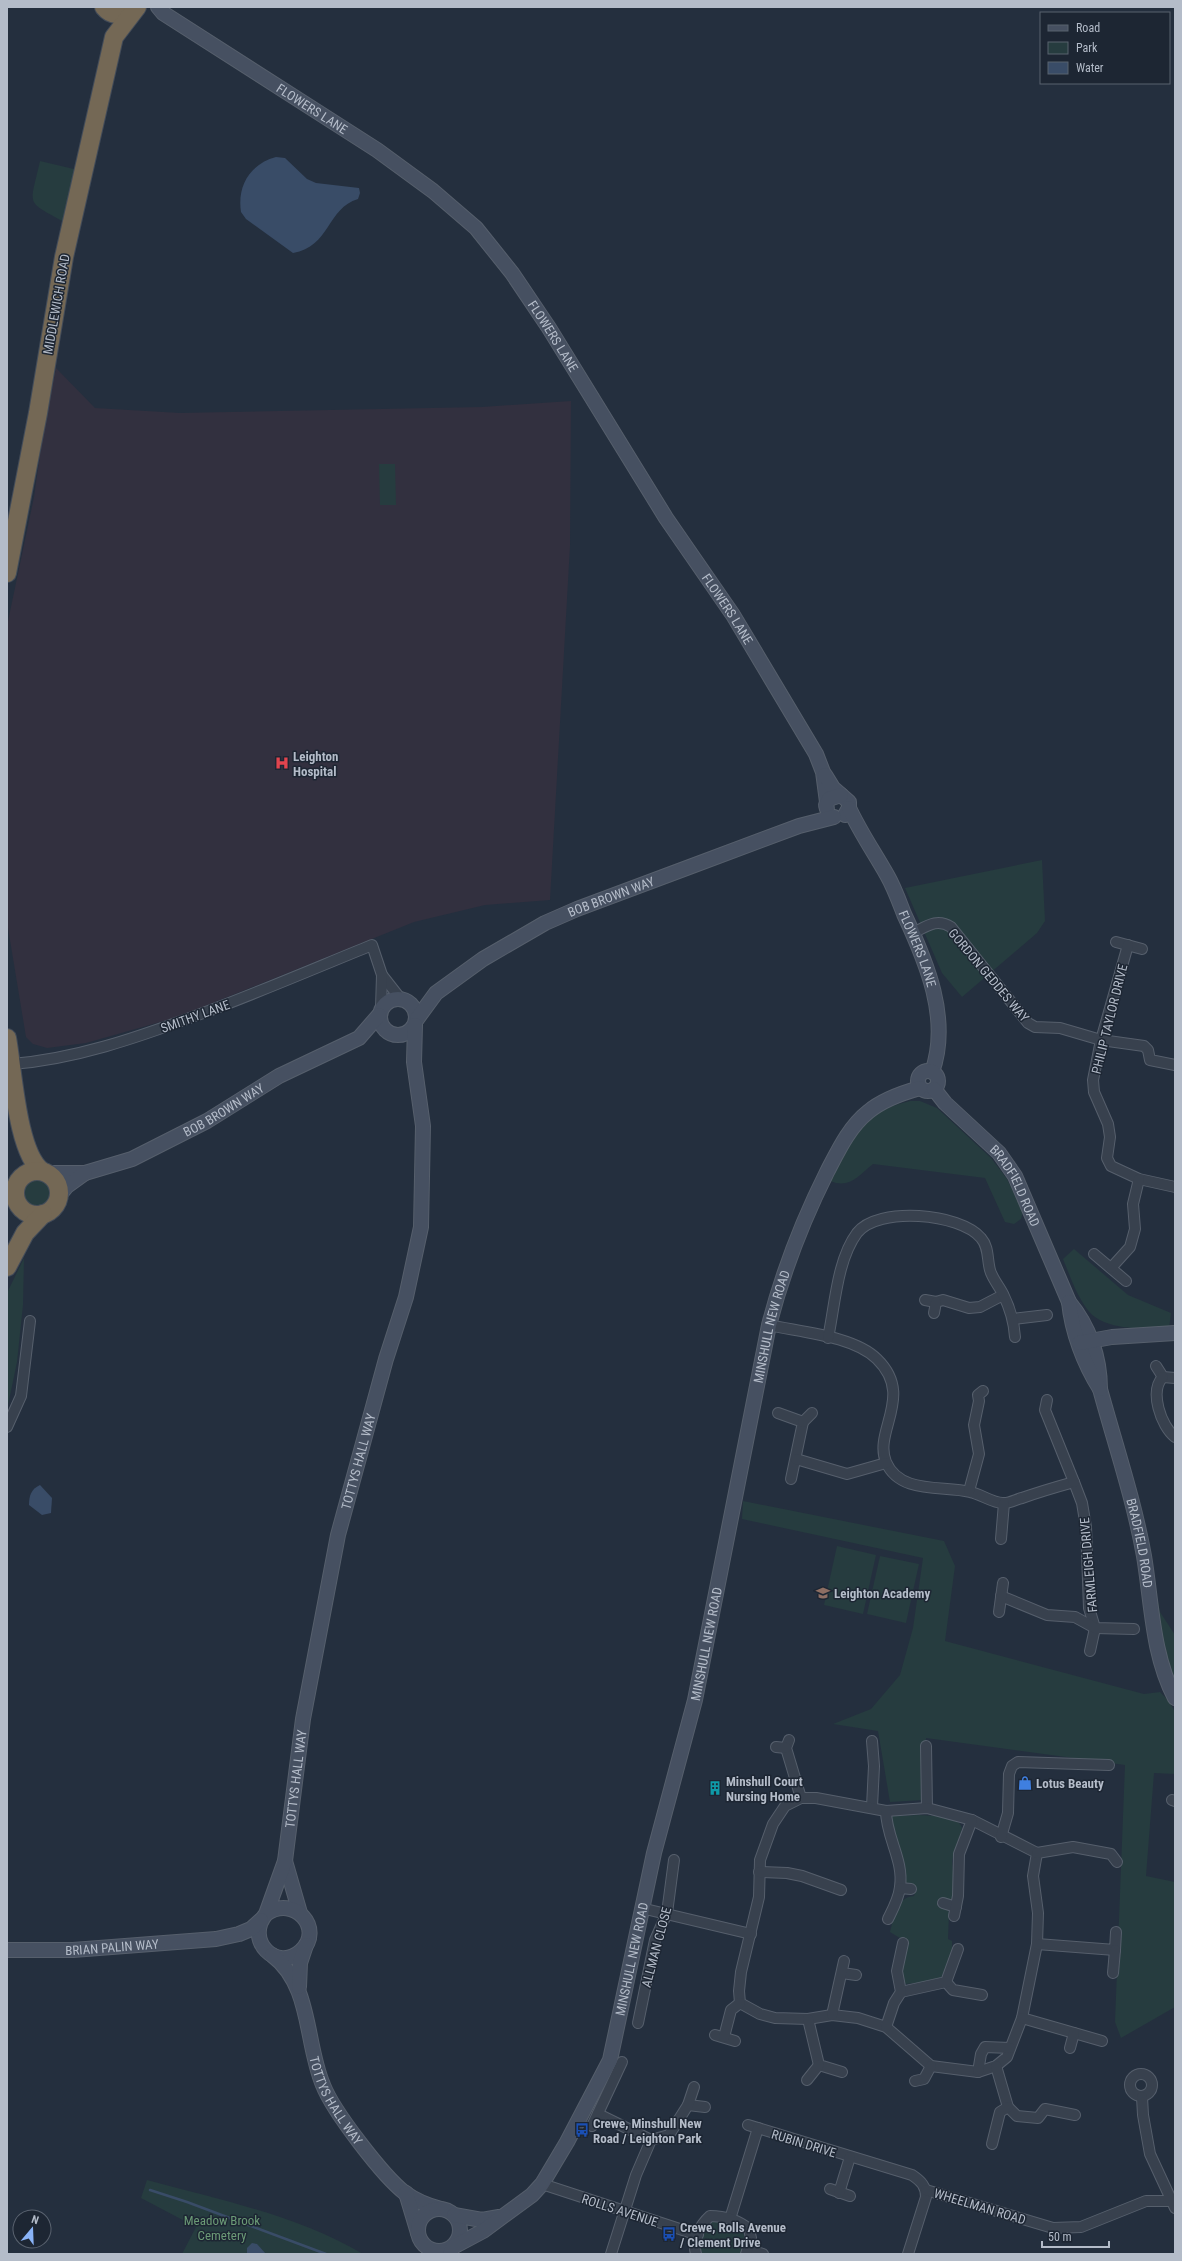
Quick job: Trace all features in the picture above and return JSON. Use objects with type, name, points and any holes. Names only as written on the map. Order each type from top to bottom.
[{"type":"highway","points":[[105,9],[119,16],[134,10]]},
{"type":"highway","name":"MIDDLEWICH ROAD","points":[[105,9],[114,37]]},
{"type":"highway","name":"MIDDLEWICH ROAD","points":[[7,573],[38,413],[64,257],[114,37],[134,10]]},
{"type":"highway","points":[[7,1038],[22,1133],[31,1160],[56,1183],[58,1197],[53,1207],[43,1214],[25,1233],[17,1245],[7,1267]]},
{"type":"highway","points":[[17,1245],[20,1208],[15,1197],[20,1164],[22,1133]]},
{"type":"highway","points":[[16,1184],[22,1176],[28,1172],[44,1172]]},
{"type":"highway","points":[[20,1208],[30,1214],[43,1214]]},
{"type":"street","name":"FLOWERS LANE","points":[[134,10],[160,10],[377,150],[433,191],[476,228],[512,273],[549,328],[666,518],[733,615],[807,738],[823,772],[833,788],[840,795]]},
{"type":"street","name":"FLOWERS LANE","points":[[823,772],[826,804]]},
{"type":"street","points":[[840,795],[848,800],[850,808],[844,816],[835,817],[829,814],[826,804],[832,797],[840,795]]},
{"type":"street","name":"BOB BROWN WAY","points":[[799,826],[826,804]]},
{"type":"street","name":"FLOWERS LANE","points":[[850,808],[862,835],[887,876],[926,962],[936,1010],[936,1059],[932,1072]]},
{"type":"street","name":"FLOWERS LANE","points":[[835,817],[862,835]]},
{"type":"street","name":"BOB BROWN WAY","points":[[416,1022],[436,993],[483,959],[558,917],[799,826],[835,817]]},
{"type":"street","name":"GORDON GEDDES WAY","points":[[913,933],[936,922],[944,923],[951,927],[1028,1024],[1035,1027],[1060,1028],[1101,1040],[1144,1046],[1148,1050],[1150,1060],[1175,1065]]},
{"type":"street","points":[[1116,942],[1142,949]]},
{"type":"street","name":"SMITHY LANE","points":[[12,1064],[41,1061],[138,1037],[256,993],[372,945],[382,975]]},
{"type":"street","name":"PHILIP TAYLOR DRIVE","points":[[1128,945],[1101,1040],[1093,1080],[1094,1092],[1108,1124],[1110,1137],[1107,1158],[1111,1166],[1139,1179],[1175,1187]]},
{"type":"street","points":[[382,975],[402,999],[410,1003],[415,1010],[416,1022],[410,1032],[403,1035],[393,1035],[384,1029],[380,1022],[382,975]]},
{"type":"street","name":"BOB BROWN WAY","points":[[402,999],[436,993]]},
{"type":"street","points":[[380,1012],[387,1002],[402,999]]},
{"type":"street","name":"BOB BROWN WAY","points":[[359,1038],[380,1012]]},
{"type":"street","name":"TOTTYS HALL WAY","points":[[263,1917],[285,1861],[303,1719],[338,1535],[386,1359],[406,1297],[420,1227],[423,1126],[414,1062],[416,1022]]},
{"type":"street","name":"BOB BROWN WAY","points":[[44,1172],[85,1173],[132,1159],[207,1121],[279,1076],[359,1038],[393,1035]]},
{"type":"street","name":"TOTTYS HALL WAY","points":[[393,1035],[414,1062]]},
{"type":"street","points":[[932,1072],[938,1080],[934,1089],[927,1091],[920,1088],[918,1079],[920,1074],[932,1072]]},
{"type":"street","name":"MINSHULL NEW ROAD","points":[[452,2250],[483,2231],[532,2195],[542,2184],[568,2142],[610,2060],[615,2043],[641,1908],[695,1700],[769,1325],[784,1270],[797,1234],[839,1149],[858,1121],[878,1104],[920,1088]]},
{"type":"street","name":"BRADFIELD ROAD","points":[[934,1089],[945,1103],[999,1154],[1015,1176],[1069,1302],[1071,1320],[1085,1341],[1089,1372],[1100,1388],[1144,1555],[1160,1661],[1166,1680],[1175,1698]]},
{"type":"street","name":"BOB BROWN WAY","points":[[58,1197],[67,1186],[85,1173]]},
{"type":"street","points":[[1111,1268],[1130,1247],[1135,1229],[1134,1204],[1139,1179]]},
{"type":"street","points":[[828,1338],[841,1267],[857,1233],[866,1225],[882,1218],[933,1217],[973,1231],[985,1244],[990,1270],[1013,1319],[1015,1337]]},
{"type":"street","points":[[1094,1254],[1126,1281]]},
{"type":"street","points":[[925,1300],[936,1302],[943,1300],[969,1308],[980,1307],[1003,1295]]},
{"type":"street","points":[[934,1314],[936,1302]]},
{"type":"street","points":[[1013,1319],[1047,1315]]},
{"type":"street","points":[[7,1427],[21,1396],[30,1321]]},
{"type":"street","points":[[769,1325],[854,1345],[868,1352],[883,1366],[888,1376],[894,1396],[884,1447],[886,1463],[895,1474],[910,1484],[925,1488],[969,1491],[1004,1503],[1074,1482]]},
{"type":"street","points":[[1085,1341],[1175,1333]]},
{"type":"street","points":[[1156,1366],[1163,1377]]},
{"type":"street","points":[[1163,1377],[1174,1378]]},
{"type":"street","points":[[1163,1377],[1156,1393],[1166,1428],[1175,1437]]},
{"type":"street","points":[[969,1491],[979,1454],[974,1425],[979,1401],[977,1394]]},
{"type":"street","name":"FARMLEIGH DRIVE","points":[[1042,1407],[1082,1503],[1086,1527],[1089,1608],[1095,1628],[1090,1651]]},
{"type":"street","points":[[778,1413],[803,1422]]},
{"type":"street","points":[[791,1479],[803,1422],[812,1413]]},
{"type":"street","points":[[796,1459],[848,1474],[886,1463]]},
{"type":"street","points":[[1001,1539],[1004,1503]]},
{"type":"street","points":[[998,1612],[1003,1583]]},
{"type":"street","points":[[1000,1596],[1047,1615],[1075,1617],[1095,1628]]},
{"type":"street","name":"FARMLEIGH DRIVE","points":[[1095,1628],[1134,1629]]},
{"type":"street","points":[[872,1741],[874,1766],[872,1807]]},
{"type":"street","points":[[784,1745],[801,1798]]},
{"type":"street","points":[[926,1746],[927,1808]]},
{"type":"street","points":[[1001,1837],[1008,1813],[1009,1774],[1012,1766],[1018,1762],[1109,1765]]},
{"type":"street","points":[[740,2003],[738,1991],[759,1897],[759,1872],[763,1849],[773,1824],[785,1806],[801,1798],[816,1798],[872,1807],[886,1811],[927,1808],[972,1820],[1001,1837],[1037,1853],[1072,1847],[1111,1854],[1117,1862]]},
{"type":"street","points":[[886,1811],[886,1822],[906,1888],[888,1919]]},
{"type":"street","points":[[943,1903],[955,1911],[958,1896],[959,1854],[972,1820]]},
{"type":"street","points":[[740,2003],[760,2014],[775,2018],[808,2019],[832,2015],[858,2018],[886,2027],[931,2066],[978,2072],[996,2066],[1007,2056],[1022,2018],[1037,1944],[1038,1913],[1033,1876],[1037,1853]]},
{"type":"street","name":"ALLMAN CLOSE","points":[[641,2019],[655,1940],[667,1913],[675,1879],[674,1860]]},
{"type":"street","name":"TOTTYS HALL WAY","points":[[285,1861],[300,1913]]},
{"type":"street","points":[[759,1872],[794,1875],[841,1890]]},
{"type":"street","points":[[278,1907],[289,1908],[300,1913],[309,1927],[307,1943],[296,1955],[285,1959],[269,1953],[258,1935],[263,1917],[278,1907]]},
{"type":"street","points":[[641,1908],[751,1934]]},
{"type":"street","name":"BRIAN PALIN WAY","points":[[7,1950],[73,1950],[216,1939],[239,1934],[251,1929],[263,1917]]},
{"type":"street","points":[[1113,1973],[1116,1932]]},
{"type":"street","name":"BRIAN PALIN WAY","points":[[216,1939],[245,1941],[269,1953]]},
{"type":"street","name":"TOTTYS HALL WAY","points":[[307,1943],[300,1963],[299,1990],[322,2084],[334,2108],[388,2177],[406,2193],[426,2205],[441,2209]]},
{"type":"street","points":[[902,1992],[897,1971],[903,1943]]},
{"type":"street","points":[[1037,1944],[1115,1950]]},
{"type":"street","points":[[946,1982],[958,1949]]},
{"type":"street","name":"TOTTYS HALL WAY","points":[[269,1953],[284,1964],[299,1990]]},
{"type":"street","points":[[832,2015],[844,1961]]},
{"type":"street","points":[[842,1973],[856,1975]]},
{"type":"street","points":[[886,2027],[894,2003],[902,1992],[946,1982]]},
{"type":"street","points":[[946,1982],[953,1990],[982,1995]]},
{"type":"street","points":[[735,2041],[719,2036],[731,2010],[740,2003]]},
{"type":"street","points":[[1022,2018],[1102,2041]]},
{"type":"street","points":[[808,2019],[819,2065],[808,2080]]},
{"type":"street","points":[[1070,2048],[1074,2033]]},
{"type":"street","points":[[978,2072],[982,2049],[985,2047],[1010,2048]]},
{"type":"street","points":[[592,2126],[622,2062]]},
{"type":"street","points":[[819,2065],[842,2072]]},
{"type":"street","points":[[922,2082],[931,2066]]},
{"type":"street","points":[[996,2066],[1008,2107],[1017,2116],[1038,2118],[1045,2109],[1075,2115]]},
{"type":"street","points":[[598,2114],[651,2140],[669,2135],[688,2105],[694,2087]]},
{"type":"street","name":"WHEELMAN ROAD","points":[[1142,2096],[1143,2116],[1150,2154],[1174,2204]]},
{"type":"street","points":[[688,2105],[705,2107]]},
{"type":"street","points":[[992,2144],[1000,2112],[1008,2107]]},
{"type":"street","name":"RUBIN DRIVE","points":[[748,2125],[912,2175],[920,2180],[926,2190]]},
{"type":"street","name":"RUBIN DRIVE","points":[[730,2219],[758,2128]]},
{"type":"street","points":[[611,2254],[636,2175],[651,2140]]},
{"type":"street","points":[[850,2157],[835,2191],[850,2196]]},
{"type":"street","name":"ROLLS AVENUE","points":[[542,2184],[698,2235]]},
{"type":"street","points":[[908,2254],[926,2197],[926,2190]]},
{"type":"street","name":"WHEELMAN ROAD","points":[[926,2190],[1053,2228],[1081,2227],[1146,2201],[1174,2204]]},
{"type":"street","points":[[406,2193],[422,2244],[428,2249],[437,2252],[452,2250],[460,2235],[460,2228],[454,2215],[441,2209],[426,2214],[418,2228],[422,2244]]},
{"type":"street","name":"MINSHULL NEW ROAD","points":[[454,2215],[482,2220],[502,2216]]},
{"type":"street","points":[[696,2254],[694,2248],[701,2224],[710,2216],[722,2216],[741,2222],[749,2229],[750,2238],[747,2252],[763,2254]]},
{"type":"shaded area","name":"Leighton Hospital","points":[[56,368],[95,408],[180,413],[482,407],[571,401],[570,546],[550,900],[485,905],[414,922],[178,1017],[86,1043],[47,1048],[33,1044],[26,1037],[7,922],[7,626],[34,497],[43,433]]},
{"type":"green space","points":[[40,161],[78,170],[66,223],[43,210],[34,201],[34,187]]},
{"type":"green space","points":[[379,464],[395,464],[396,505],[380,505]]},
{"type":"green space","points":[[1042,860],[1045,921],[1037,933],[962,997],[942,973],[905,888]]},
{"type":"green space","points":[[910,1101],[920,1101],[937,1108],[991,1158],[1007,1179],[1023,1212],[1021,1219],[1014,1224],[1005,1222],[985,1178],[873,1164],[858,1177],[848,1182],[837,1183],[830,1181],[852,1140],[868,1121],[879,1113],[893,1106]]},
{"type":"green space","points":[[37,1176],[49,1181],[54,1193],[49,1205],[37,1210],[25,1205],[20,1193],[25,1181]]},
{"type":"green space","points":[[1074,1249],[1128,1295],[1171,1313],[1169,1329],[1149,1329],[1113,1325],[1094,1316],[1087,1309],[1080,1297],[1063,1259]]},
{"type":"green space","points":[[24,1258],[23,1305],[17,1362],[7,1410],[7,1293]]},
{"type":"green space","points":[[743,1501],[944,1541],[955,1566],[945,1641],[1144,1694],[1160,1692],[1169,1701],[1175,1712],[1175,1774],[1154,1773],[1146,1876],[1175,1882],[1175,2007],[1121,2038],[1115,2022],[1125,1765],[926,1738],[924,1800],[890,1802],[878,1731],[833,1724],[871,1709],[900,1675],[913,1628],[923,1558],[742,1519]]},
{"type":"green space","points":[[837,1546],[876,1555],[863,1614],[824,1605]]},
{"type":"green space","points":[[880,1556],[919,1564],[906,1623],[867,1614]]},
{"type":"green space","points":[[1150,1558],[1160,1612],[1175,1635],[1175,1684],[1163,1653]]},
{"type":"green space","points":[[920,1815],[950,1818],[960,1824],[962,1828],[952,1861],[955,1893],[951,1900],[941,1899],[938,1906],[948,1910],[949,1913],[948,1939],[952,1941],[952,1958],[939,1981],[904,1984],[900,1971],[908,1943],[890,1932],[900,1904],[908,1897],[914,1896],[916,1889],[907,1884],[905,1879],[889,1819],[893,1816]]},
{"type":"green space","name":"Meadow Brook Cemetery","points":[[147,2180],[230,2202],[285,2219],[338,2240],[363,2254],[182,2254],[196,2227],[141,2198]]},
{"type":"green space","points":[[714,2220],[736,2226],[743,2232],[744,2244],[741,2254],[703,2254],[700,2240],[704,2230],[710,2222]]},
{"type":"water","points":[[276,157],[285,158],[307,179],[316,183],[359,188],[360,193],[358,199],[340,210],[322,236],[305,249],[293,253],[246,219],[241,212],[241,193],[247,177],[259,165]]},
{"type":"water","points":[[40,1485],[52,1498],[51,1513],[42,1515],[29,1505],[31,1493]]},
{"type":"water","points":[[252,2243],[257,2244],[266,2254],[247,2254],[247,2248]]},
{"type":"waterway","points":[[150,2190],[187,2202],[326,2254]]},
{"type":"place","name":"Leighton Hospital","points":[[282,763]]},
{"type":"place","name":"Leighton Academy","points":[[823,1593]]},
{"type":"place","name":"Lotus Beauty","points":[[1025,1783]]},
{"type":"place","name":"Minshull Court Nursing Home","points":[[715,1788]]},
{"type":"place","name":"Crewe, Minshull New Road / Leighton Park","points":[[582,2130]]},
{"type":"place","name":"Crewe, Rolls Avenue / Clement Drive","points":[[669,2234]]}]
